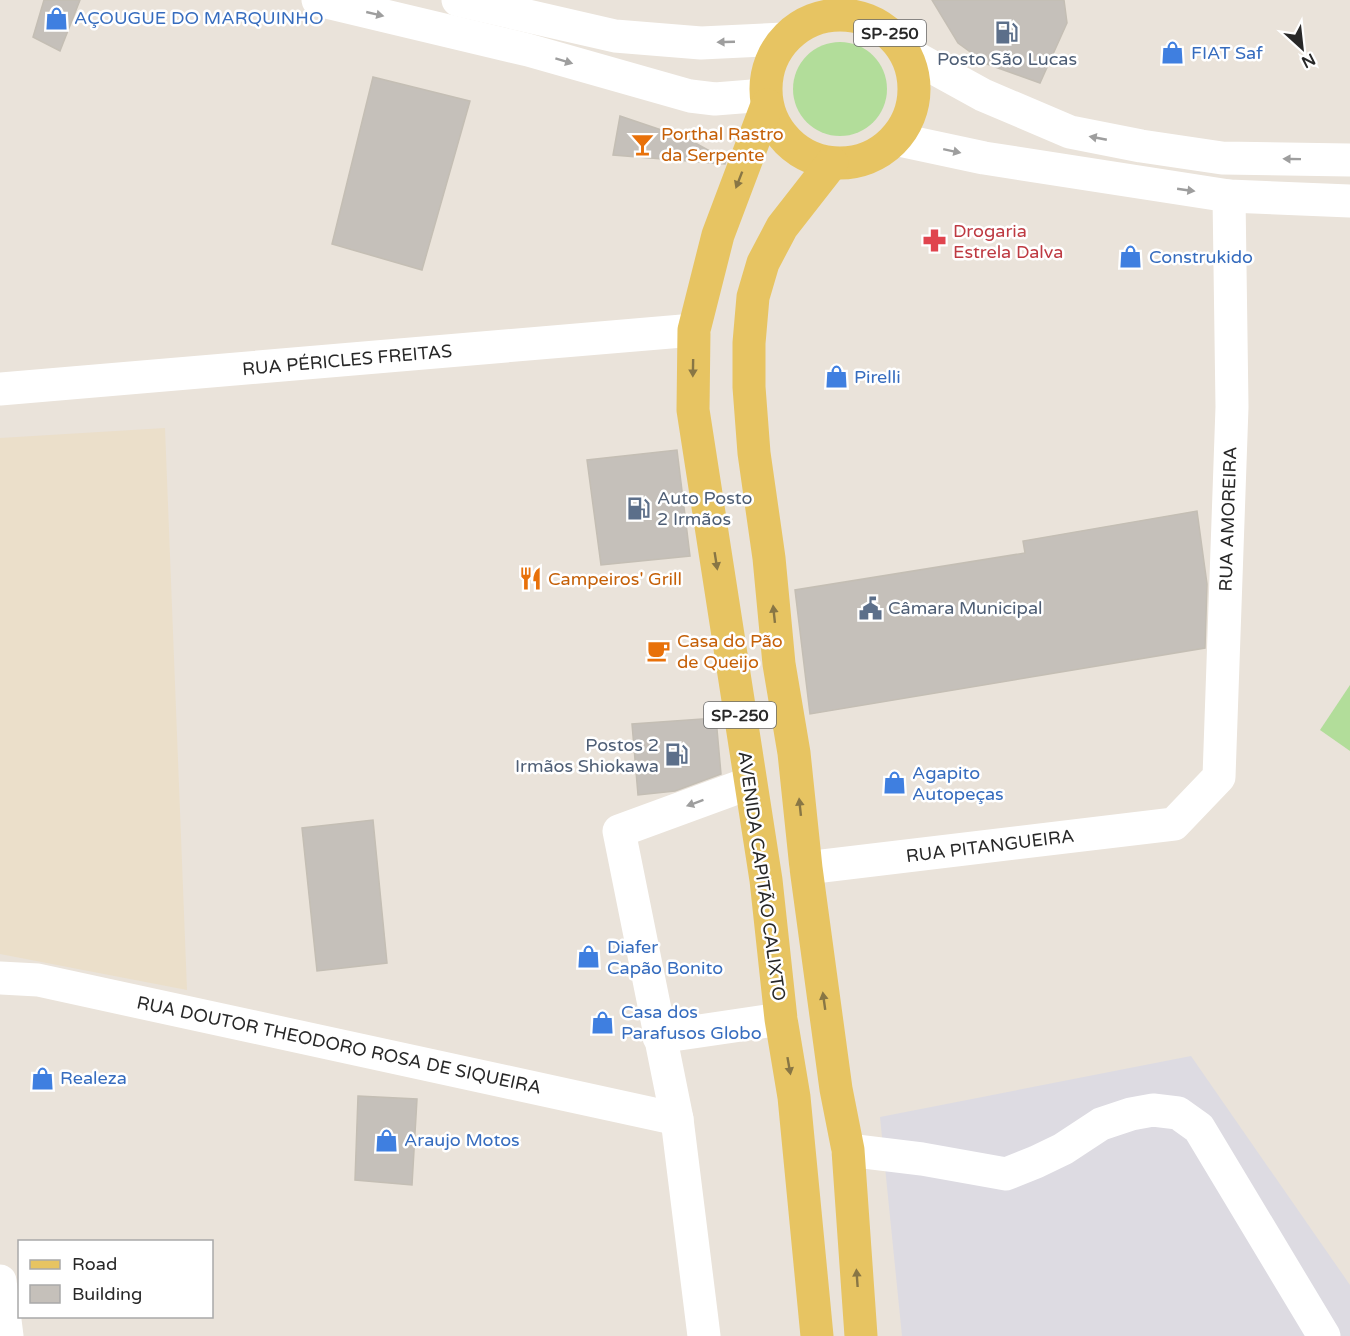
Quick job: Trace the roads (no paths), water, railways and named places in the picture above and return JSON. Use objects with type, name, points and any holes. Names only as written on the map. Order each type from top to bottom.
[{"type":"main road","name":"SP-250","points":[[876,0],[898,42],[913,73],[914,96],[908,119],[895,139],[877,153],[855,162],[832,163],[809,157],[790,145],[775,127],[766,100],[769,65],[797,21],[824,16],[848,15],[870,21],[898,42]]},
{"type":"main road","name":"AVENIDA CAPITÃO CALIXTO","points":[[766,100],[718,235],[694,330],[693,410],[766,880],[781,1019],[794,1097],[817,1336]]},
{"type":"main road","name":"SP-250","points":[[832,163],[782,227],[763,262],[755,288],[749,351],[750,413],[769,558],[779,664],[794,753],[806,868],[836,1089],[848,1150],[861,1336]]},
{"type":"street","points":[[318,0],[528,50],[690,96],[766,100]]},
{"type":"street","name":"SP-250","points":[[458,0],[615,36],[701,43],[797,21]]},
{"type":"street","points":[[898,42],[982,95],[1070,132],[1141,146],[1222,158],[1350,160]]},
{"type":"street","points":[[895,139],[984,158],[1229,196],[1350,201]]},
{"type":"street","points":[[1135,182],[1141,146]]},
{"type":"street","name":"RUA AMOREIRA","points":[[1174,824],[1219,777],[1232,407],[1229,196]]},
{"type":"street","name":"RUA PÉRICLES FREITAS","points":[[0,389],[694,330]]},
{"type":"street","points":[[704,1336],[677,1119],[619,831],[750,783]]},
{"type":"street","name":"RUA PITANGUEIRA","points":[[806,868],[1174,824]]},
{"type":"street","name":"RUA DOUTOR THEODORO ROSA DE SIQUEIRA","points":[[0,978],[39,980],[677,1119]]},
{"type":"street","points":[[659,1037],[781,1019]]},
{"type":"street","points":[[848,1150],[922,1159],[1006,1174],[1063,1149],[1101,1124],[1153,1110],[1178,1113],[1199,1128],[1324,1336]]},
{"type":"street","points":[[0,1281],[7,1336]]},
{"type":"place","name":"AÇOUGUE DO MARQUINHO","points":[[56,18]]},
{"type":"place","name":"Posto São Lucas","points":[[1007,33]]},
{"type":"place","name":"FIAT Saf","points":[[1173,53]]},
{"type":"place","name":"Porthal Rastro da Serpente","points":[[643,144]]},
{"type":"place","name":"Drogaria Estrela Dalva","points":[[935,241]]},
{"type":"place","name":"Construkido","points":[[1131,257]]},
{"type":"place","name":"Pirelli","points":[[836,377]]},
{"type":"place","name":"Auto Posto 2 Irmãos","points":[[639,508]]},
{"type":"place","name":"Campeiros' Grill","points":[[530,579]]},
{"type":"place","name":"Câmara Municipal","points":[[870,608]]},
{"type":"place","name":"Casa do Pão de Queijo","points":[[659,651]]},
{"type":"place","name":"Postos 2 Irmãos Shiokawa","points":[[677,755]]},
{"type":"place","name":"Agapito Autopeças","points":[[894,783]]},
{"type":"place","name":"Diafer Capão Bonito","points":[[589,957]]},
{"type":"place","name":"Casa dos Parafusos Globo","points":[[603,1022]]},
{"type":"place","name":"Realeza","points":[[42,1078]]},
{"type":"place","name":"Araujo Motos","points":[[386,1140]]}]
